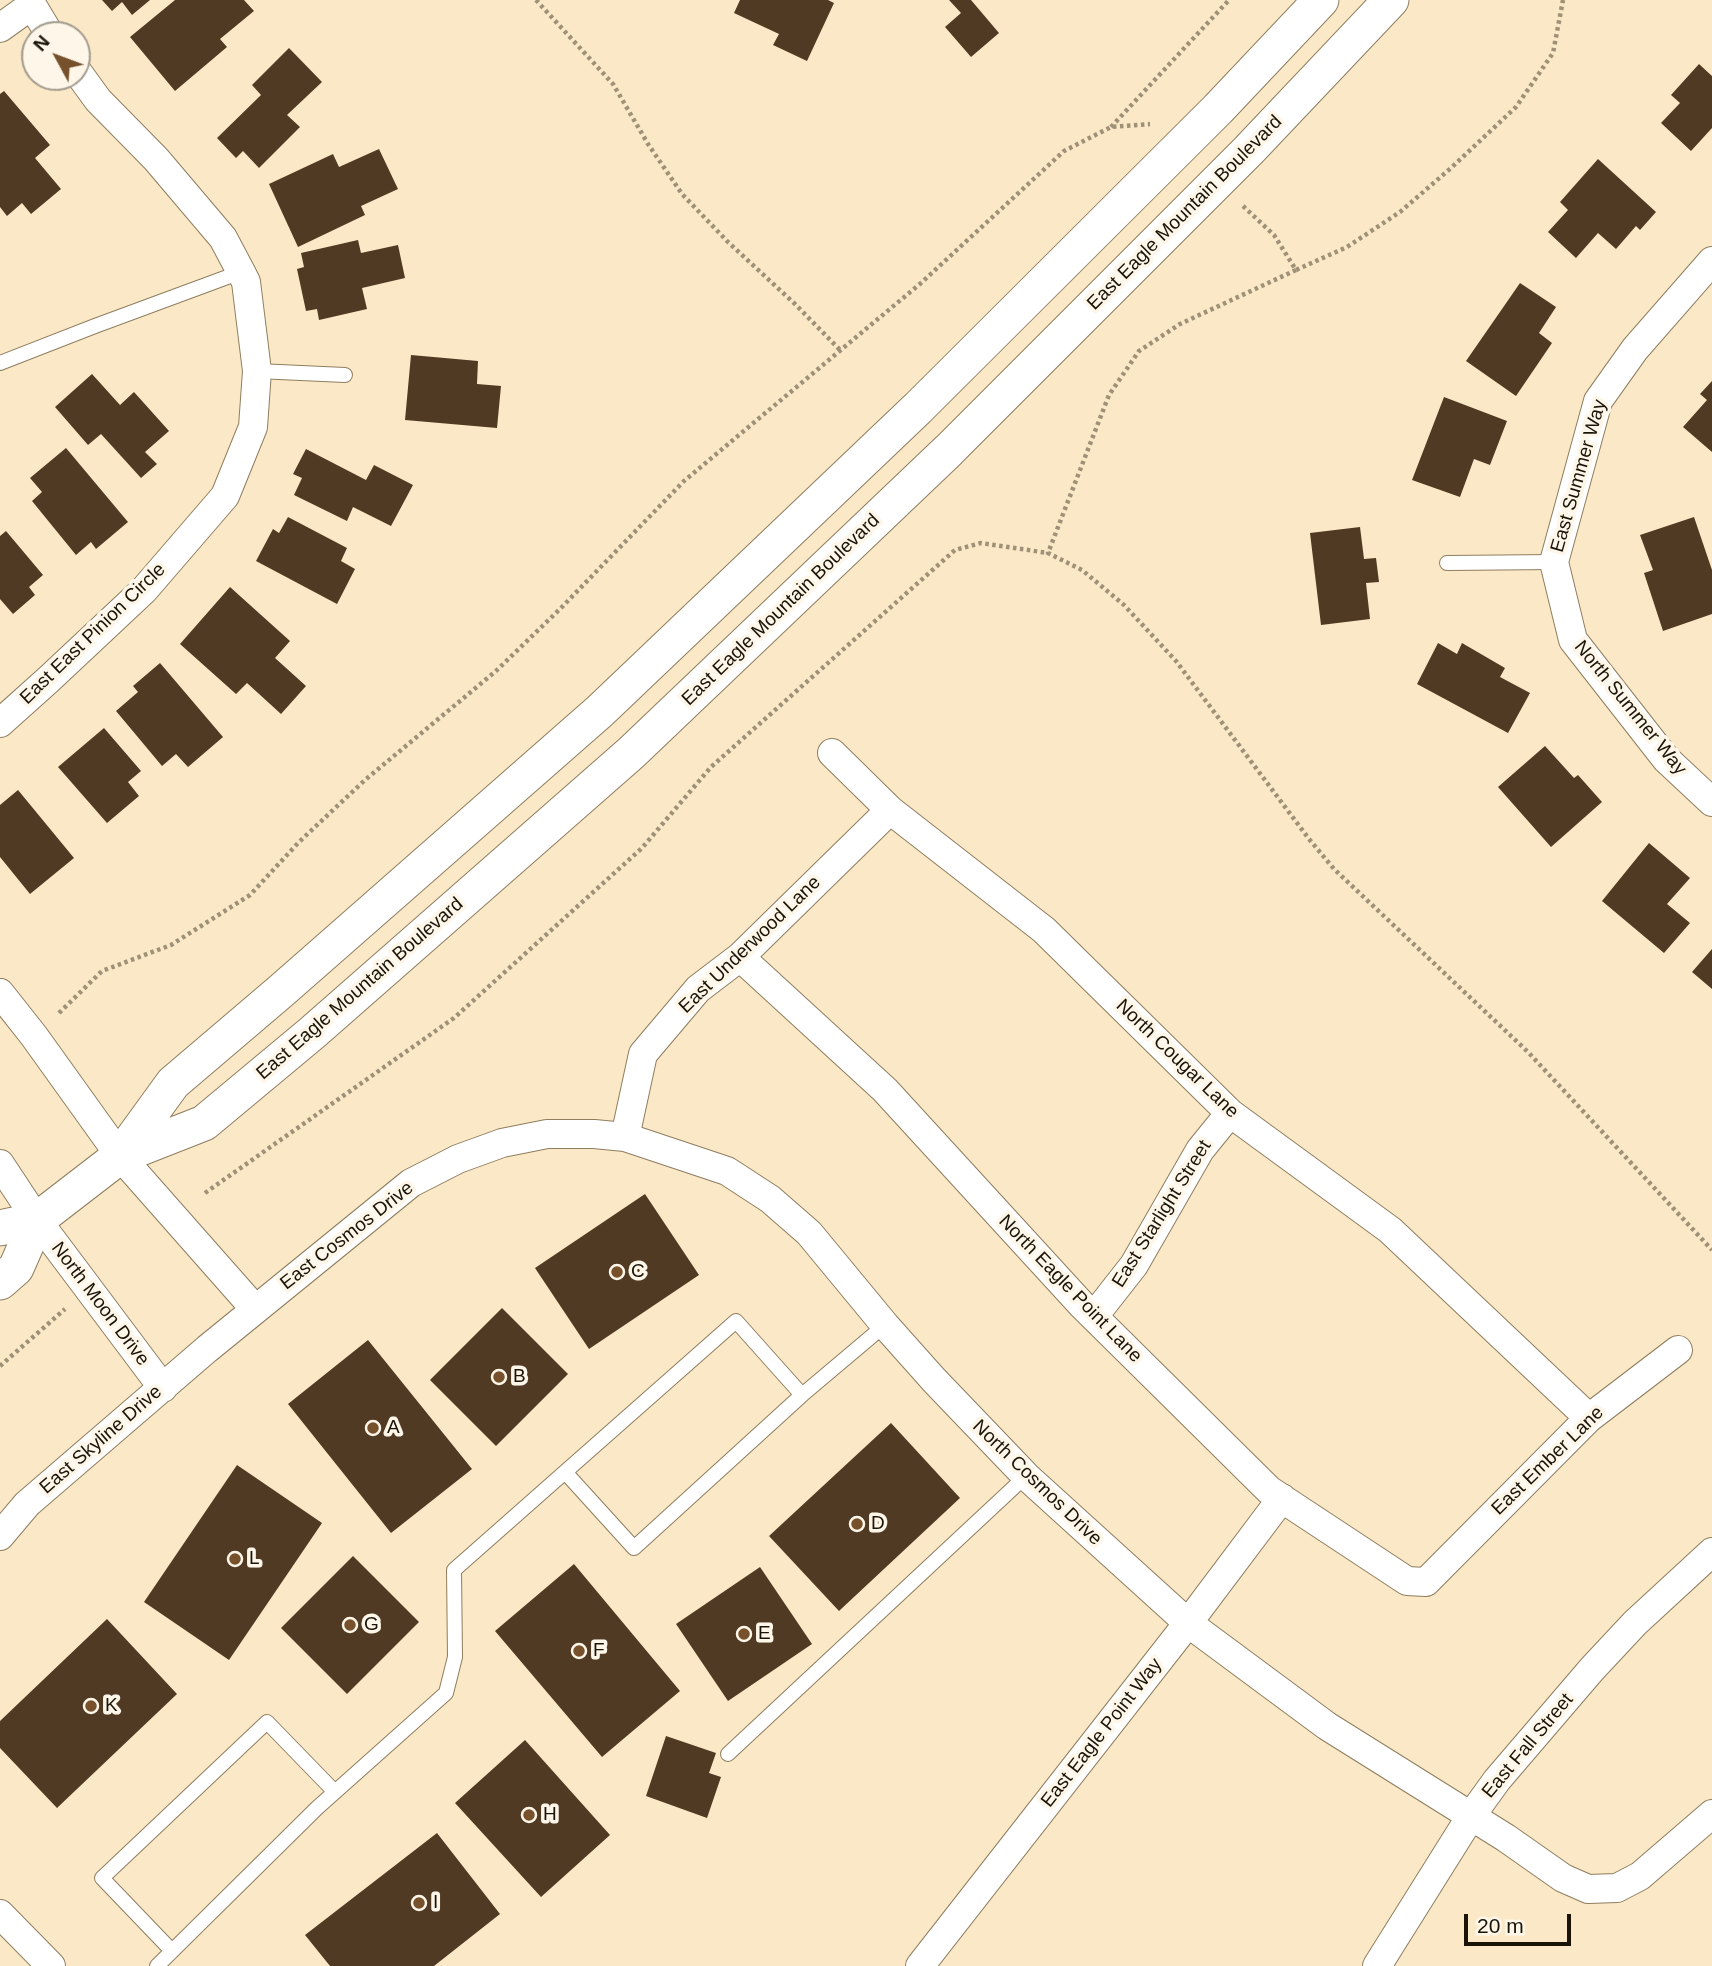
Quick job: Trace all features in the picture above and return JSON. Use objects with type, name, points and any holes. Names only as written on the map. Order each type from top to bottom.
[{"type":"street","name":"East Eagle Mountain Boulevard","points":[[0,1228],[37,1220],[120,1156],[173,1083],[600,711],[918,408],[1210,117],[1321,0]]},
{"type":"street","name":"East Eagle Mountain Boulevard","points":[[120,1156],[204,1124],[312,1033],[631,752],[958,440],[1248,151],[1391,0]]},
{"type":"street","points":[[0,28],[30,3],[41,21]]},
{"type":"street","name":"East East Pinion Circle","points":[[0,723],[144,590],[225,496],[253,427],[257,372],[246,282],[223,238],[156,159],[91,89]]},
{"type":"street","name":"East Summer Way","points":[[1554,562],[1598,401],[1635,349],[1712,261]]},
{"type":"street","name":"North Summer Way","points":[[1554,562],[1573,639],[1666,759],[1712,802]]},
{"type":"street","name":"North Cougar Lane","points":[[832,753],[890,810],[1044,930],[1230,1112],[1390,1230],[1589,1418]]},
{"type":"street","name":"East Underwood Lane","points":[[625,1137],[643,1054],[698,989],[740,957],[890,810]]},
{"type":"street","name":"North Eagle Point Lane","points":[[740,957],[885,1090],[1094,1316],[1269,1490],[1407,1581],[1426,1582]]},
{"type":"street","points":[[0,993],[120,1156],[255,1309]]},
{"type":"street","name":"East Starlight Street","points":[[1094,1316],[1134,1265],[1200,1150],[1230,1112]]},
{"type":"street","name":"East Cosmos Drive","points":[[207,1349],[411,1183],[458,1159],[502,1143],[547,1134],[625,1137]]},
{"type":"street","name":"North Cosmos Drive","points":[[625,1137],[727,1171],[770,1199],[809,1233],[934,1380],[1026,1476],[1188,1623],[1327,1726],[1521,1848],[1563,1878],[1588,1889],[1617,1888],[1640,1876],[1712,1814]]},
{"type":"street","name":"North Moon Drive","points":[[0,1164],[37,1220],[163,1388]]},
{"type":"street","name":"East Eagle Mountain Boulevard","points":[[0,1282],[16,1268],[37,1220]]},
{"type":"street","name":"East Skyline Drive","points":[[0,1536],[27,1504],[207,1349]]},
{"type":"street","name":"East Ember Lane","points":[[1426,1582],[1589,1418],[1678,1350]]},
{"type":"street","name":"East Eagle Point Way","points":[[920,1966],[1188,1623],[1282,1498]]},
{"type":"street","name":"East Fall Street","points":[[1377,1966],[1471,1816],[1497,1780],[1635,1623],[1712,1552]]},
{"type":"street","points":[[0,1914],[51,1966]]},
{"type":"lane","points":[[0,363],[241,272]]},
{"type":"lane","points":[[257,372],[345,375]]},
{"type":"lane","points":[[1447,563],[1554,562]]},
{"type":"lane","points":[[157,1966],[317,1808],[446,1693],[455,1657],[454,1570],[736,1321],[802,1395]]},
{"type":"lane","points":[[565,1472],[634,1548],[802,1395],[885,1325]]},
{"type":"lane","points":[[729,1754],[1026,1476]]},
{"type":"lane","points":[[172,1951],[102,1878],[267,1722],[335,1792]]},
{"type":"path","points":[[536,0],[613,84],[648,144],[682,194],[840,350]]},
{"type":"path","points":[[1111,127],[1229,0]]},
{"type":"path","points":[[1048,553],[1109,395],[1139,351],[1180,324],[1296,270]]},
{"type":"path","points":[[205,1193],[454,1018],[642,848],[711,767],[955,550],[981,543],[1048,553],[1082,570],[1124,605],[1176,661],[1334,869],[1528,1052],[1712,1250]]},
{"type":"path","points":[[0,1366],[71,1304]]},
{"type":"building","points":[[102,0],[150,0],[132,15],[122,2],[112,11]]},
{"type":"building","points":[[175,0],[244,0],[254,11],[220,39],[227,47],[175,91],[130,37]]},
{"type":"building","points":[[740,0],[828,0],[834,3],[807,61],[773,45],[779,34],[734,13]]},
{"type":"building","points":[[949,0],[971,0],[999,33],[971,57],[945,27],[961,13]]},
{"type":"building","points":[[289,48],[322,82],[287,115],[300,127],[259,168],[243,151],[236,158],[217,138],[261,95],[252,85]]},
{"type":"building","points":[[1699,64],[1712,76],[1712,128],[1691,151],[1661,123],[1680,103],[1671,95]]},
{"type":"building","points":[[4,91],[50,145],[35,158],[61,189],[31,214],[22,203],[7,216],[0,207],[0,94]]},
{"type":"building","points":[[379,149],[398,189],[361,206],[365,215],[298,247],[269,184],[333,154],[339,167]]},
{"type":"building","points":[[1598,159],[1656,212],[1640,230],[1636,226],[1616,249],[1598,233],[1576,258],[1548,232],[1568,210],[1560,202]]},
{"type":"building","points":[[358,240],[361,253],[398,245],[405,278],[362,288],[367,309],[319,320],[317,309],[306,311],[297,269],[304,267],[301,253]]},
{"type":"building","points":[[1520,283],[1556,307],[1539,333],[1552,343],[1516,396],[1466,361]]},
{"type":"building","points":[[411,355],[478,361],[477,384],[501,386],[497,428],[405,420]]},
{"type":"building","points":[[92,374],[120,405],[134,392],[169,431],[145,452],[157,464],[141,478],[101,434],[88,445],[55,407]]},
{"type":"building","points":[[1712,381],[1712,452],[1683,427],[1707,400],[1700,394]]},
{"type":"building","points":[[1444,397],[1507,421],[1490,465],[1474,459],[1460,497],[1412,480]]},
{"type":"building","points":[[66,448],[128,522],[96,549],[91,542],[76,555],[32,501],[42,492],[30,478]]},
{"type":"building","points":[[306,449],[366,480],[374,465],[413,485],[391,526],[353,507],[347,521],[294,495],[302,478],[293,474]]},
{"type":"building","points":[[288,517],[347,548],[341,561],[355,569],[337,604],[256,561],[273,529],[279,533]]},
{"type":"building","points":[[1694,517],[1712,570],[1712,614],[1663,631],[1644,573],[1653,570],[1640,535]]},
{"type":"building","points":[[1360,527],[1364,559],[1376,558],[1379,582],[1366,583],[1370,619],[1321,625],[1310,533]]},
{"type":"building","points":[[6,531],[43,575],[29,587],[35,595],[13,614],[0,599],[0,536]]},
{"type":"building","points":[[230,587],[290,641],[275,658],[306,686],[281,714],[247,683],[236,694],[180,644]]},
{"type":"building","points":[[1438,643],[1457,654],[1462,643],[1505,668],[1500,677],[1530,693],[1508,733],[1417,684]]},
{"type":"building","points":[[160,663],[223,737],[188,767],[176,754],[162,766],[116,711],[138,692],[133,686]]},
{"type":"building","points":[[104,728],[141,771],[128,782],[139,796],[107,823],[58,767]]},
{"type":"building","points":[[1545,746],[1574,778],[1578,775],[1602,802],[1551,847],[1498,787]]},
{"type":"building","points":[[18,790],[74,858],[30,894],[0,857],[0,805]]},
{"type":"building","points":[[1649,843],[1690,878],[1667,904],[1690,923],[1664,953],[1602,901]]},
{"type":"building","points":[[1712,949],[1712,989],[1692,972]]},
{"type":"building","name":"C","points":[[645,1194],[699,1275],[589,1349],[535,1268]]},
{"type":"building","name":"B","points":[[502,1308],[568,1374],[496,1446],[430,1380]]},
{"type":"building","name":"A","points":[[368,1340],[472,1469],[391,1533],[288,1404]]},
{"type":"building","name":"D","points":[[891,1423],[960,1498],[839,1611],[769,1536]]},
{"type":"building","name":"L","points":[[237,1465],[322,1523],[229,1660],[144,1602]]},
{"type":"building","name":"G","points":[[353,1556],[419,1622],[347,1694],[281,1628]]},
{"type":"building","name":"F","points":[[574,1564],[680,1691],[602,1757],[495,1631]]},
{"type":"building","name":"E","points":[[760,1567],[812,1644],[728,1701],[676,1624]]},
{"type":"building","name":"K","points":[[107,1619],[177,1694],[57,1808],[0,1748],[0,1721]]},
{"type":"building","points":[[666,1736],[716,1753],[709,1773],[721,1777],[707,1818],[646,1796]]},
{"type":"building","name":"H","points":[[525,1740],[610,1835],[541,1897],[455,1803]]},
{"type":"building","name":"I","points":[[437,1833],[500,1914],[434,1966],[330,1966],[305,1935]]},
{"type":"place","name":"C","points":[[617,1272]]},
{"type":"place","name":"B","points":[[499,1377]]},
{"type":"place","name":"A","points":[[373,1428]]},
{"type":"place","name":"D","points":[[857,1524]]},
{"type":"place","name":"L","points":[[235,1559]]},
{"type":"place","name":"G","points":[[350,1625]]},
{"type":"place","name":"E","points":[[744,1634]]},
{"type":"place","name":"F","points":[[579,1651]]},
{"type":"place","name":"K","points":[[91,1706]]},
{"type":"place","name":"H","points":[[529,1815]]},
{"type":"place","name":"I","points":[[419,1903]]}]
